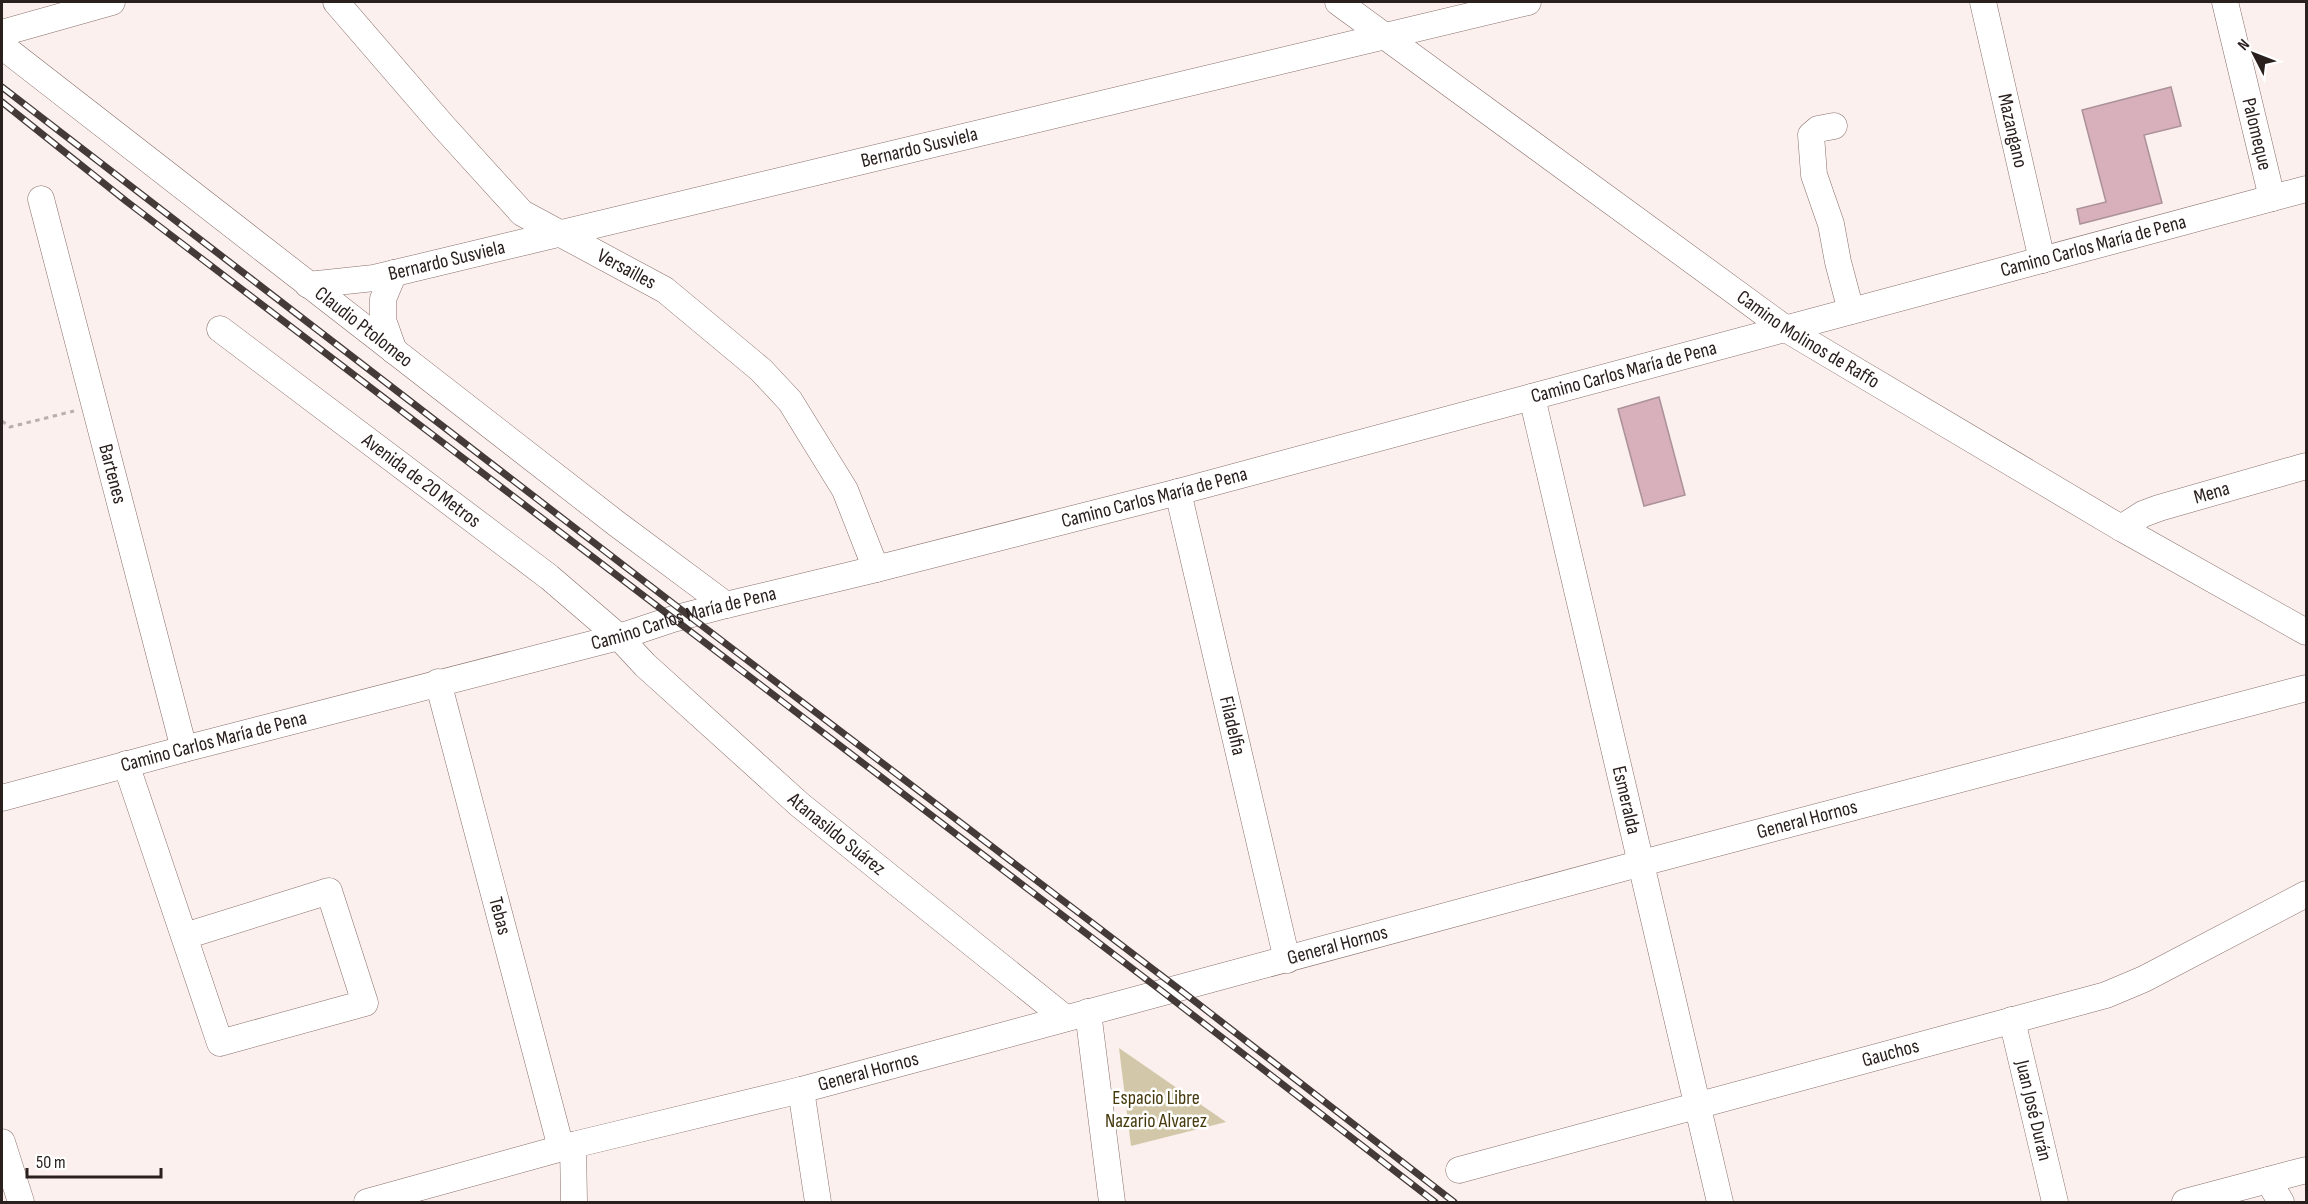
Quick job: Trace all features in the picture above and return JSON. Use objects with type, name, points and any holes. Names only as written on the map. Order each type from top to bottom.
[{"type":"street","points":[[2,33],[112,2]]},
{"type":"street","name":"Versailles","points":[[336,2],[522,213],[665,290],[761,370],[790,401],[845,490],[876,569]]},
{"type":"street","name":"Camino Molinos de Raffo","points":[[1338,2],[1786,329],[2121,528],[2307,632]]},
{"type":"street","name":"Bernardo Susviela","points":[[308,285],[374,278],[1385,36],[1479,7],[1528,2]]},
{"type":"street","name":"Mazangano","points":[[1983,2],[2042,260]]},
{"type":"street","name":"Palomeque","points":[[2225,2],[2272,198]]},
{"type":"street","name":"Claudio Ptolomeo","points":[[2,46],[617,524],[726,605]]},
{"type":"street","points":[[1834,126],[1818,129],[1811,135],[1810,144],[1814,175],[1831,224],[1851,311]]},
{"type":"street","name":"Camino Carlos María de Pena","points":[[2,798],[438,682],[619,637],[726,605],[1178,492],[2307,189]]},
{"type":"street","name":"Bartenes","points":[[42,199],[184,749]]},
{"type":"street","points":[[394,273],[383,299],[383,320],[394,351]]},
{"type":"street","name":"Avenida de 20 Metros","points":[[220,329],[549,578],[619,637]]},
{"type":"street","name":"Esmeralda","points":[[1532,397],[1720,1203]]},
{"type":"street","name":"Mena","points":[[2121,528],[2143,514],[2159,508],[2307,466]]},
{"type":"street","name":"Filadelfia","points":[[1178,492],[1287,960]]},
{"type":"street","name":"Atanasildo Suárez","points":[[619,637],[645,665],[800,805],[1077,1015]]},
{"type":"street","name":"Tebas","points":[[438,682],[567,1147],[574,1203]]},
{"type":"street","name":"General Hornos","points":[[367,1203],[567,1147],[801,1090],[1642,863],[2307,688]]},
{"type":"street","points":[[126,764],[220,1043],[365,1003],[329,891],[185,936]]},
{"type":"street","name":"Gauchos","points":[[1459,1170],[2106,995],[2144,979],[2307,894]]},
{"type":"street","points":[[1077,1015],[1113,1203]]},
{"type":"street","name":"Juan José Durán","points":[[2012,1020],[2055,1203]]},
{"type":"street","points":[[801,1090],[818,1203]]},
{"type":"street","points":[[2,1142],[21,1203]]},
{"type":"street","points":[[2185,1203],[2307,1170]]},
{"type":"street","points":[[2268,1180],[2281,1203]]},
{"type":"path","points":[[2,422],[10,427],[66,414]]},
{"type":"green space","name":"Espacio Libre Nazario Alvarez","points":[[1119,1048],[1226,1122],[1131,1146]]},
{"type":"building","points":[[2171,87],[2181,126],[2144,135],[2162,203],[2080,224],[2077,209],[2106,202],[2082,110]]},
{"type":"building","points":[[1659,397],[1685,495],[1644,506],[1618,409]]},
{"type":"railway","points":[[2,87],[1454,1202]]},
{"type":"railway","points":[[2,102],[126,201],[1435,1202]]}]
